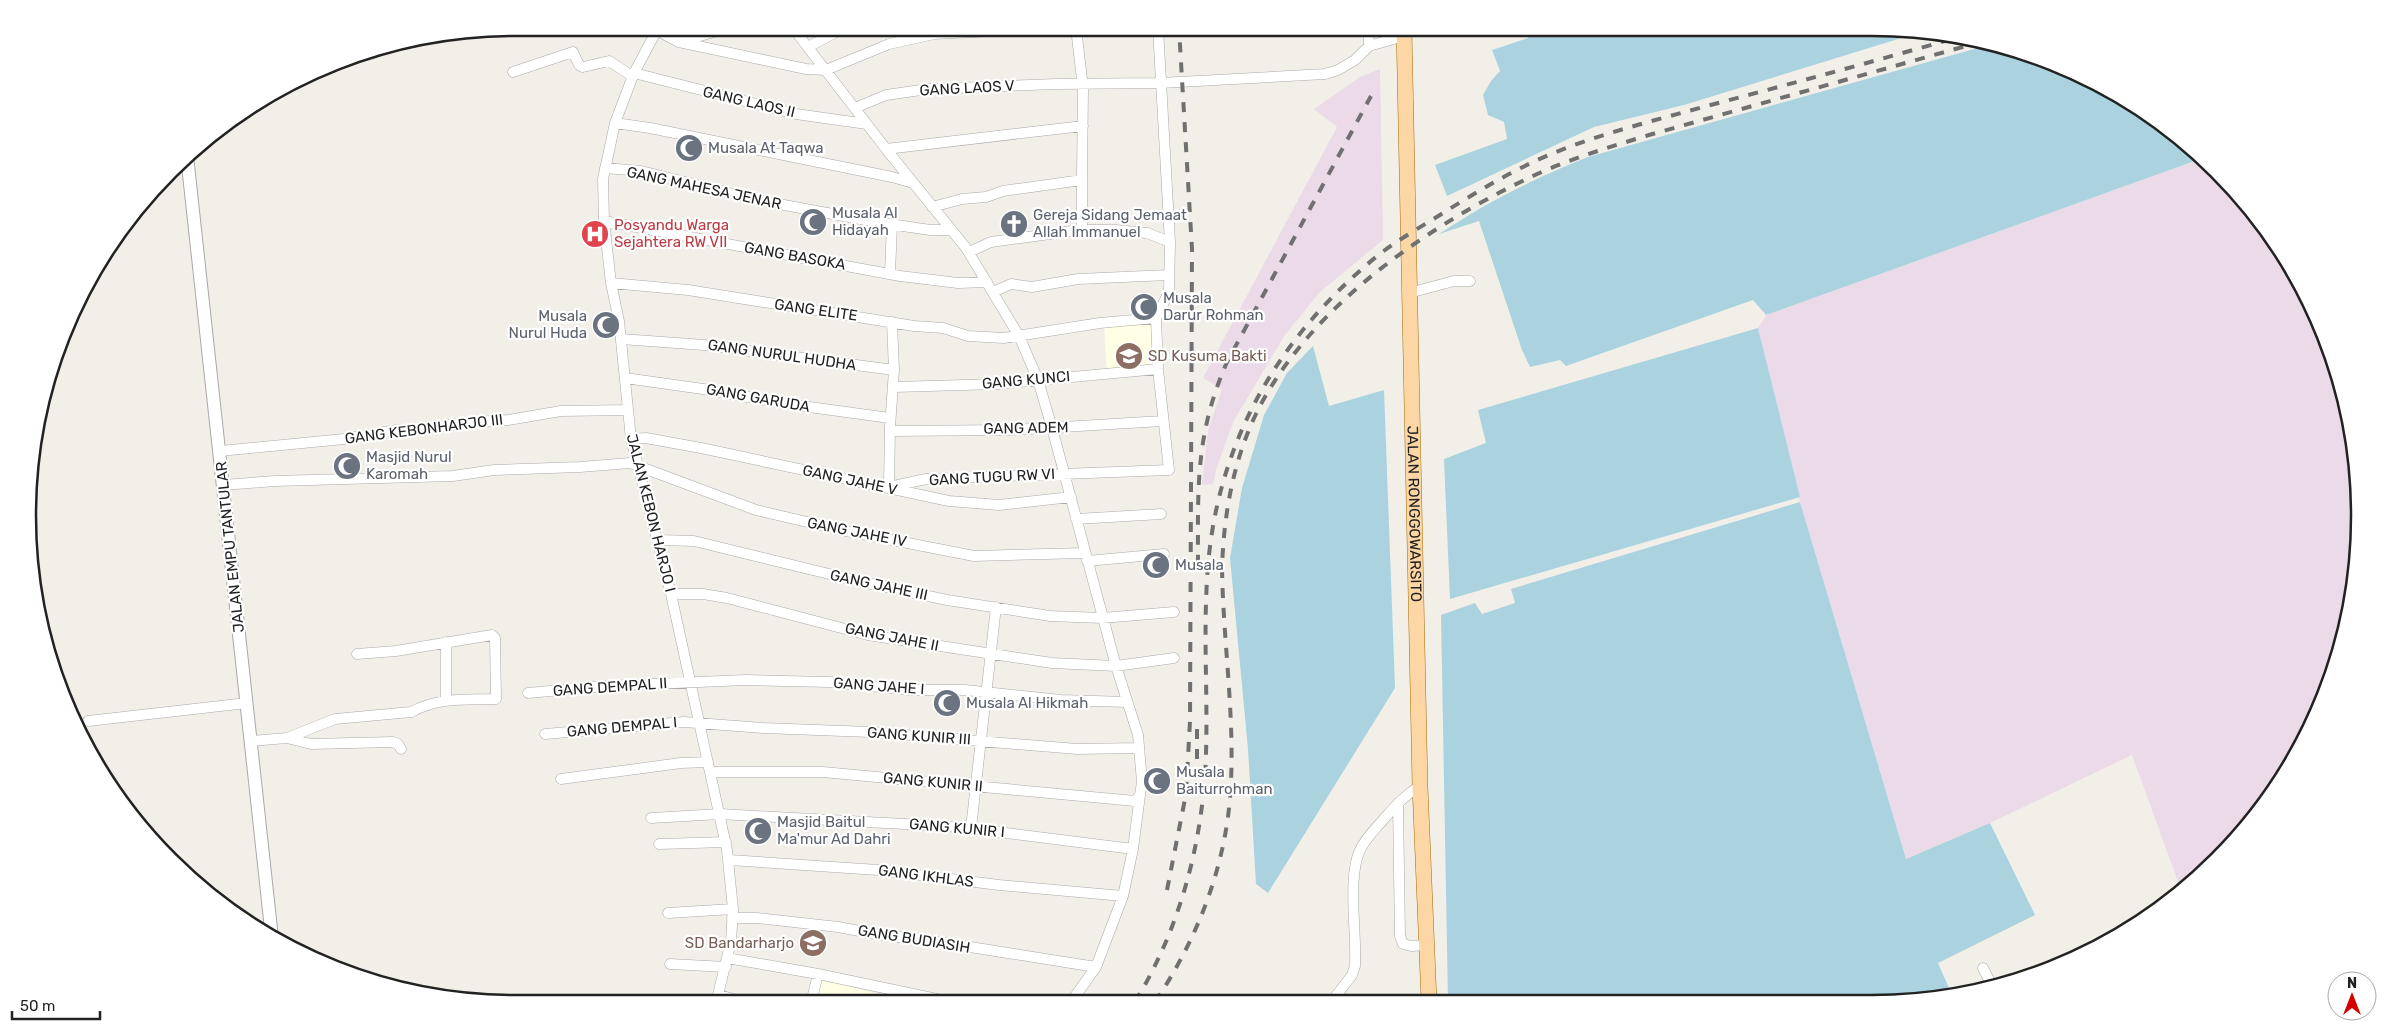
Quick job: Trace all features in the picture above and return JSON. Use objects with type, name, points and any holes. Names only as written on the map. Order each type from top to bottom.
[{"type":"main road","name":"JALAN RONGGOWARSITO","points":[[1404,36],[1420,786],[1429,995]]},
{"type":"street","name":"JALAN KEBON HARJO I","points":[[653,36],[633,75],[615,123],[604,168],[604,221],[611,283],[621,339],[631,439],[671,594],[729,860],[733,913],[726,963],[718,995]]},
{"type":"street","points":[[669,36],[679,42],[797,68],[826,70],[888,44],[925,36]]},
{"type":"street","points":[[679,42],[700,36]]},
{"type":"street","points":[[799,36],[913,184],[969,252],[1019,336],[1038,380],[1052,428],[1102,618],[1138,735],[1142,782],[1133,849],[1123,896],[1096,967],[1076,995]]},
{"type":"street","points":[[808,47],[829,36]]},
{"type":"street","points":[[1077,36],[1083,83],[1082,230]]},
{"type":"street","points":[[1158,36],[1170,242],[1168,292],[1156,318],[1163,421]]},
{"type":"street","points":[[1368,36],[1369,46],[1394,36]]},
{"type":"street","name":"GANG LAOS V","points":[[855,108],[886,95],[928,89],[1083,83],[1160,83],[1325,74],[1338,70],[1355,60],[1369,46]]},
{"type":"street","points":[[513,72],[573,52],[579,65],[583,67],[609,60],[633,75]]},
{"type":"street","name":"GANG LAOS II","points":[[633,75],[796,114],[867,124]]},
{"type":"street","points":[[615,123],[892,177],[913,184]]},
{"type":"street","points":[[886,149],[1083,126]]},
{"type":"street","name":"JALAN EMPU TANTULAR","points":[[188,166],[271,928]]},
{"type":"street","name":"GANG MAHESA JENAR","points":[[604,168],[640,171],[762,201],[892,225],[951,230]]},
{"type":"street","points":[[932,207],[1003,191],[1082,180]]},
{"type":"street","name":"GANG BASOKA","points":[[604,221],[890,273],[958,282],[987,282]]},
{"type":"street","points":[[890,273],[892,225]]},
{"type":"street","points":[[969,252],[991,242],[1082,230],[1115,230],[1147,233],[1170,242]]},
{"type":"street","points":[[993,292],[1014,284],[1032,287],[1078,279],[1169,275]]},
{"type":"street","points":[[1410,293],[1454,281],[1470,281]]},
{"type":"street","name":"GANG ELITE","points":[[611,283],[688,290],[892,322],[943,328],[968,336],[1004,338],[1100,323],[1156,318]]},
{"type":"street","points":[[889,487],[890,418],[894,387],[892,322]]},
{"type":"street","name":"GANG NURUL HUDHA","points":[[621,339],[704,345],[894,370]]},
{"type":"street","name":"GANG KUNCI","points":[[894,387],[998,384],[1158,369]]},
{"type":"street","name":"GANG GARUDA","points":[[625,378],[762,398],[787,404],[890,418]]},
{"type":"street","name":"GANG KEBONHARJO III","points":[[220,451],[344,439],[396,430],[416,430],[561,411],[628,410]]},
{"type":"street","name":"GANG ADEM","points":[[890,432],[1052,428],[1163,421]]},
{"type":"street","name":"GANG TUGU RW VI","points":[[889,487],[926,480],[1169,470],[1163,421]]},
{"type":"street","name":"GANG JAHE V","points":[[631,439],[646,438],[701,448],[866,485],[889,487],[934,499],[999,506],[1071,497]]},
{"type":"street","name":"GANG JAHE IV","points":[[223,486],[275,481],[453,476],[494,470],[580,467],[630,462],[756,510],[936,549],[984,557],[1086,557],[1164,554]]},
{"type":"street","points":[[1076,519],[1161,514]]},
{"type":"street","name":"GANG JAHE III","points":[[658,540],[694,541],[832,576],[947,600],[1050,616],[1102,618],[1174,612]]},
{"type":"street","name":"GANG JAHE II","points":[[671,594],[702,594],[727,598],[868,635],[1052,663],[1116,666],[1174,658]]},
{"type":"street","points":[[971,828],[996,608]]},
{"type":"street","points":[[251,741],[287,738],[336,719],[411,712],[421,705],[446,700],[496,699],[495,636],[489,635],[396,651],[357,654]]},
{"type":"street","points":[[446,642],[446,700]]},
{"type":"street","name":"GANG JAHE I","points":[[691,682],[829,682],[910,690],[987,691],[1061,700],[1127,702]]},
{"type":"street","name":"GANG DEMPAL II","points":[[528,693],[691,682]]},
{"type":"street","points":[[88,721],[246,703]]},
{"type":"street","name":"GANG DEMPAL I","points":[[545,734],[663,723],[700,722]]},
{"type":"street","name":"GANG KUNIR III","points":[[700,722],[763,728],[870,732],[1077,749],[1139,748]]},
{"type":"street","points":[[287,738],[311,744],[396,742],[401,749]]},
{"type":"street","name":"GANG KUNIR II","points":[[561,779],[681,763],[709,767],[823,772],[976,785],[1088,795],[1122,801],[1135,800],[1140,795]]},
{"type":"street","points":[[1337,995],[1352,975],[1355,966],[1356,859],[1366,839],[1398,803],[1420,786]]},
{"type":"street","points":[[1398,803],[1400,936],[1403,944],[1411,946],[1427,945]]},
{"type":"street","name":"GANG KUNIR I","points":[[651,818],[720,814],[971,828],[1133,849]]},
{"type":"street","points":[[659,844],[726,842]]},
{"type":"street","name":"GANG IKHLAS","points":[[729,860],[878,870],[999,885],[1123,896]]},
{"type":"street","name":"GANG BUDIASIH","points":[[668,913],[733,913],[757,918],[838,927],[881,936],[926,940],[1096,967]]},
{"type":"street","points":[[670,964],[726,963],[818,974],[918,995]]},
{"type":"street","points":[[1982,968],[1989,980]]},
{"type":"street","points":[[813,995],[818,974]]},
{"type":"shaded area","points":[[1380,69],[1383,240],[1320,292],[1285,335],[1233,422],[1213,484],[1202,485],[1208,431],[1222,389],[1203,378],[1337,127],[1314,109],[1360,77]]},
{"type":"shaded area","points":[[2194,161],[2232,200],[2252,224],[2287,276],[2301,304],[2325,361],[2334,391],[2342,422],[2350,484],[2351,516],[2347,578],[2342,609],[2325,670],[2314,699],[2287,755],[2252,807],[2232,831],[2178,883],[2132,755],[1990,823],[1906,859],[1800,502],[1758,328],[1766,315]]},
{"type":"shaded area","name":"SD Kusuma Bakti","points":[[1150,320],[1154,368],[1107,372],[1104,324]]},
{"type":"shaded area","points":[[818,978],[882,995],[814,995]]},
{"type":"water","points":[[1528,36],[1904,37],[1684,105],[1594,127],[1447,196],[1435,165],[1507,139],[1504,122],[1488,115],[1483,95],[1491,81],[1500,71],[1492,50],[1528,38]]},
{"type":"water","points":[[1977,48],[2026,62],[2055,73],[2111,100],[2163,135],[2194,161],[1766,315],[1753,300],[1566,366],[1560,360],[1530,367],[1522,350],[1479,221],[1439,234],[1512,191],[1588,157]]},
{"type":"water","points":[[1758,328],[1800,497],[1450,599],[1444,459],[1486,443],[1478,410]]},
{"type":"water","points":[[1313,346],[1329,406],[1384,390],[1395,688],[1268,893],[1256,884],[1248,749],[1230,558],[1242,488],[1264,415],[1287,373]]},
{"type":"water","points":[[1800,502],[1906,859],[1990,823],[2035,915],[1938,963],[1949,989],[1934,991],[1871,995],[1448,995],[1441,615],[1475,603],[1482,614],[1515,603],[1511,589]]},
{"type":"railway","points":[[1167,890],[1186,794],[1190,721],[1192,249],[1179,36]]},
{"type":"railway","points":[[1139,995],[1163,949],[1184,893],[1202,806],[1206,752],[1207,580],[1212,532],[1222,486],[1237,442],[1256,400],[1280,361],[1308,324],[1340,289],[1392,245],[1483,189],[1551,154],[1626,128],[1943,41]]},
{"type":"railway","points":[[1160,995],[1183,955],[1206,904],[1222,852],[1227,825],[1230,798],[1231,740],[1222,567],[1225,527],[1231,489],[1241,451],[1256,414],[1279,375],[1307,338],[1339,304],[1414,244],[1454,218],[1535,175],[1577,158],[1649,135],[1967,46]]},
{"type":"railway","points":[[1198,565],[1200,462],[1209,414],[1217,389],[1227,362],[1371,96]]},
{"type":"railway","points":[[1197,720],[1197,759]]},
{"type":"place","name":"Musala At Taqwa","points":[[689,148]]},
{"type":"place","name":"Musala Al Hidayah","points":[[813,222]]},
{"type":"place","name":"Gereja Sidang Jemaat Allah Immanuel","points":[[1014,224]]},
{"type":"place","name":"Posyandu Warga Sejahtera RW VII","points":[[595,234]]},
{"type":"place","name":"Musala Darur Rohman","points":[[1144,307]]},
{"type":"place","name":"Musala Nurul Huda","points":[[606,325]]},
{"type":"place","name":"SD Kusuma Bakti","points":[[1129,356]]},
{"type":"place","name":"Masjid Nurul Karomah","points":[[347,466]]},
{"type":"place","name":"Musala","points":[[1156,565]]},
{"type":"place","name":"Musala Al Hikmah","points":[[947,703]]},
{"type":"place","name":"Musala Baiturrohman","points":[[1157,781]]},
{"type":"place","name":"Masjid Baitul Ma'mur Ad Dahri","points":[[758,831]]},
{"type":"place","name":"SD Bandarharjo","points":[[813,943]]}]
